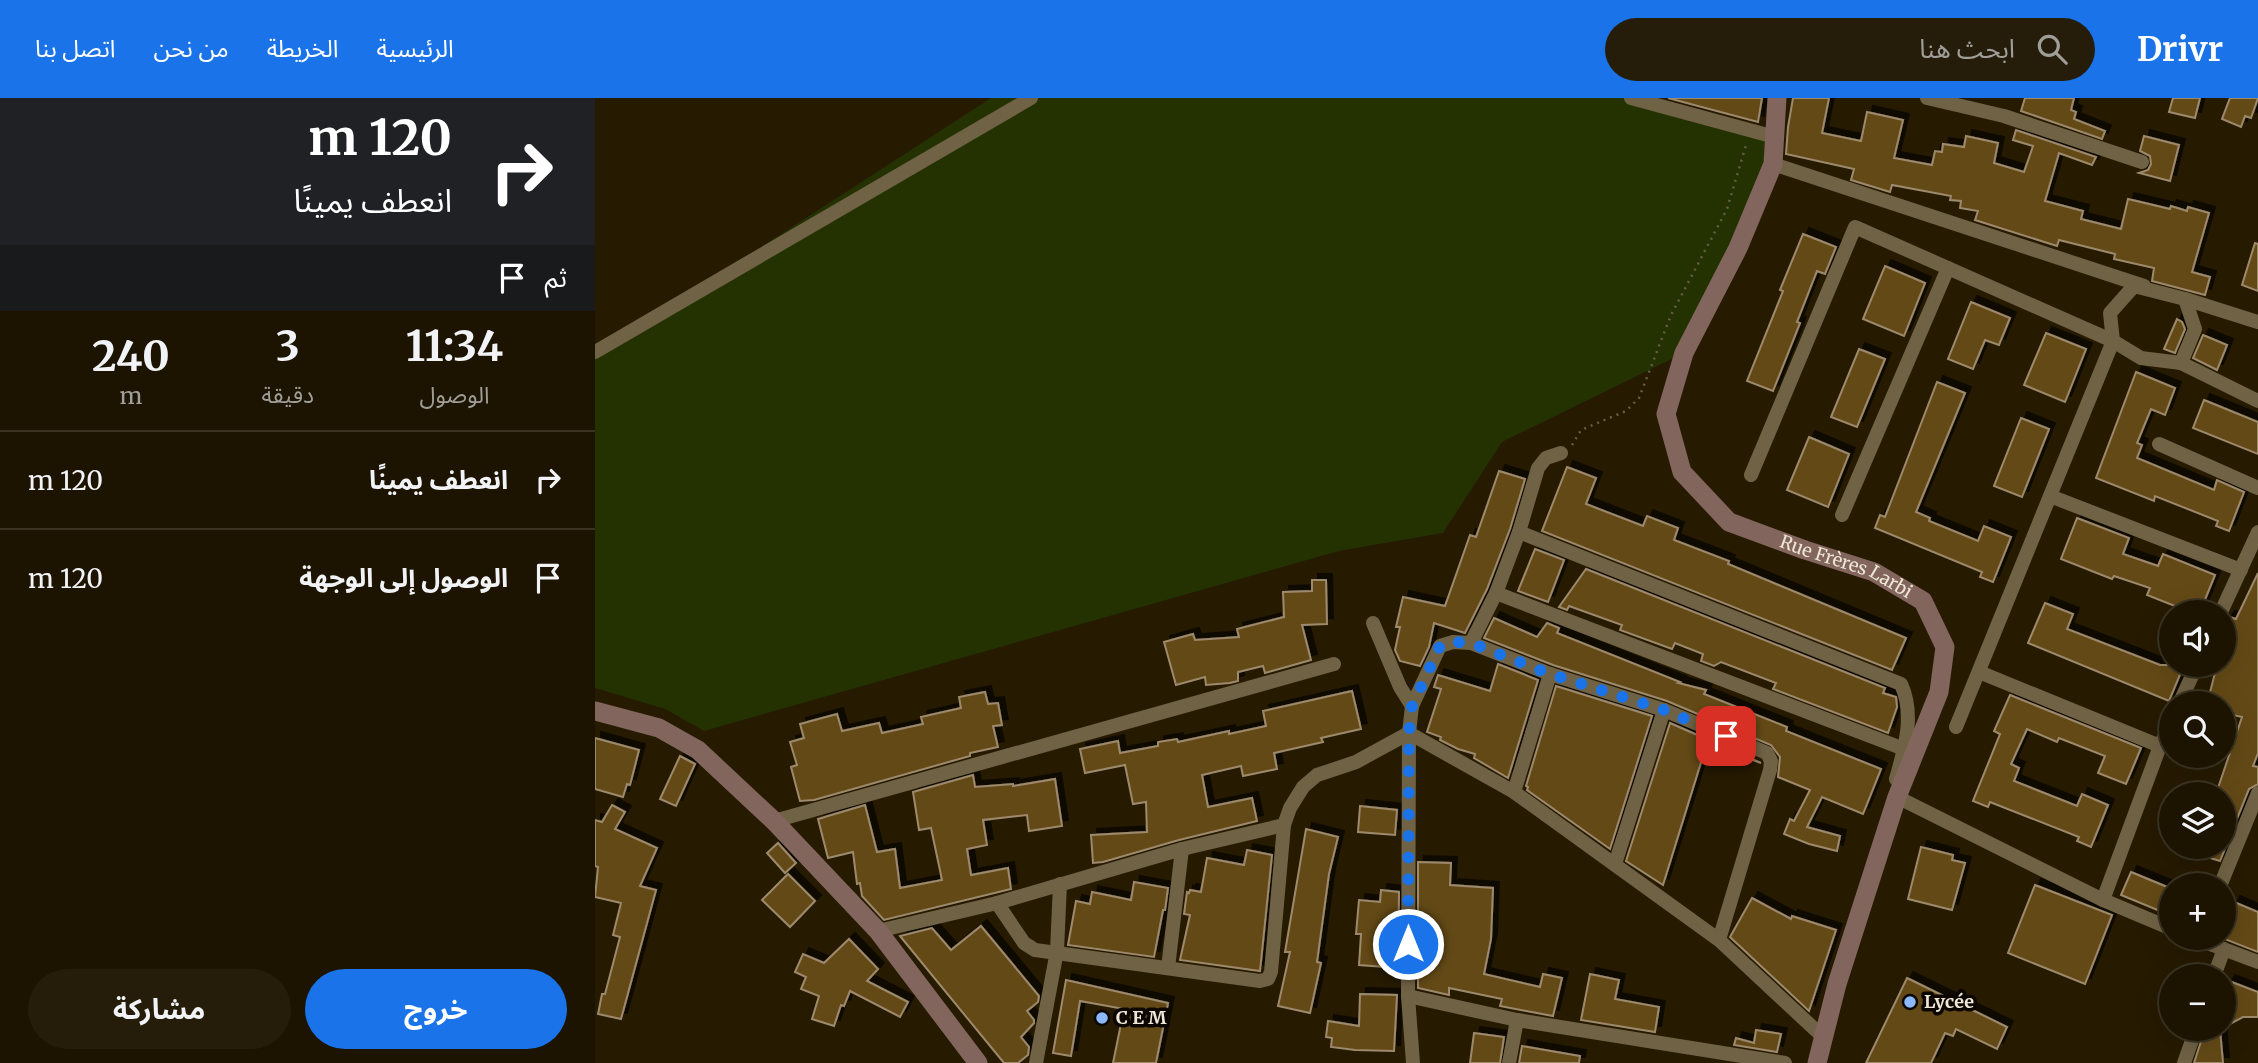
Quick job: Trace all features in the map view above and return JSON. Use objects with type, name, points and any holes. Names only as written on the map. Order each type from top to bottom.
[{"type":"main road","name":"Rue Frères Larbi","points":[[1777,98],[1773,164],[1738,248],[1684,353],[1666,414],[1682,472],[1729,522],[1874,572],[1923,601],[1945,647],[1939,692],[1911,748],[1822,1036],[1817,1063]]},
{"type":"main road","points":[[595,711],[659,728],[698,750],[774,821],[878,931],[973,1060]]},
{"type":"street","points":[[595,352],[1031,98]]},
{"type":"street","points":[[1631,98],[1751,128],[1775,137]]},
{"type":"street","points":[[1927,98],[2004,116],[2142,162]]},
{"type":"street","points":[[1773,164],[2258,322]]},
{"type":"street","points":[[1751,475],[1855,227],[2113,341],[2141,358],[2181,363],[2258,401]]},
{"type":"street","points":[[1842,515],[1948,268]]},
{"type":"street","points":[[1957,727],[2113,341],[2110,313],[2134,286],[2185,299]]},
{"type":"street","points":[[2181,363],[2195,329],[2185,299]]},
{"type":"street","points":[[2159,444],[2258,488]]},
{"type":"street","points":[[1471,643],[1496,593],[1519,533],[1538,468],[1546,458],[1561,453]]},
{"type":"street","points":[[2050,496],[2241,570]]},
{"type":"street","points":[[1519,533],[1901,684],[1908,699],[1911,748],[1891,798],[1889,825]]},
{"type":"street","points":[[2227,600],[2258,533]]},
{"type":"street","points":[[1496,593],[1911,748]]},
{"type":"street","points":[[1373,623],[1400,687],[1412,706]]},
{"type":"street","points":[[1413,1063],[1408,996],[1409,733],[1412,706],[1440,646],[1453,642],[1471,643],[1550,674],[1664,710],[1767,754],[1771,761],[1719,940]]},
{"type":"street","points":[[774,821],[1334,664]]},
{"type":"street","points":[[1979,672],[2159,746],[2103,900]]},
{"type":"street","points":[[1514,792],[1550,674]]},
{"type":"street","points":[[1615,864],[1664,710]]},
{"type":"street","points":[[1409,733],[1514,792],[1719,940],[1822,1036]]},
{"type":"street","points":[[997,903],[1024,943],[1035,950],[1260,981],[1268,979],[1271,972],[1284,825],[1290,808],[1303,787],[1317,775],[1356,762],[1409,733]]},
{"type":"street","points":[[2225,873],[2258,793]]},
{"type":"street","points":[[1897,797],[2103,900],[2159,924]]},
{"type":"street","points":[[878,931],[997,903],[1182,849],[1284,825]]},
{"type":"street","points":[[1168,968],[1182,849]]},
{"type":"street","points":[[1036,1063],[1057,951],[1060,884]]},
{"type":"street","points":[[2227,950],[2258,962]]},
{"type":"street","points":[[1408,996],[1517,1020],[1795,1063]]},
{"type":"street","points":[[1509,1063],[1517,1020]]},
{"type":"street","points":[[2184,1063],[2192,1041]]},
{"type":"path","points":[[1561,453],[1574,444],[1581,430],[1626,411],[1639,398],[1671,316],[1727,209],[1751,128]]},
{"type":"green space","points":[[991,98],[1626,98],[1775,137],[1684,353],[1502,442],[1443,533],[1339,551],[704,731],[665,709],[595,688],[595,355]]},
{"type":"building","points":[[1668,98],[1762,98],[1758,122]]},
{"type":"building","points":[[1793,98],[1829,98],[1822,133],[1861,141],[1867,112],[1903,120],[1894,158],[1932,165],[1935,151],[1942,152],[1943,144],[1964,147],[1966,136],[1998,143],[1994,163],[2024,172],[2033,146],[2013,140],[2016,130],[2096,157],[2092,165],[2059,153],[2045,201],[2083,211],[2081,219],[2121,229],[2128,199],[2170,209],[2171,206],[2187,211],[2188,207],[2209,213],[2192,272],[2210,277],[2205,295],[2152,281],[2154,268],[2114,259],[2115,254],[2059,240],[2057,246],[1975,220],[1978,211],[1960,208],[1961,201],[1950,200],[1951,196],[1892,185],[1890,192],[1851,180],[1854,169],[1786,154]]},
{"type":"building","points":[[2025,98],[2074,98],[2071,110],[2076,112],[2074,119],[2105,131],[2102,139],[2021,111]]},
{"type":"building","points":[[2173,98],[2200,98],[2195,118],[2169,112]]},
{"type":"building","points":[[2230,98],[2258,98],[2251,118],[2245,116],[2241,127],[2222,119]]},
{"type":"building","points":[[2144,136],[2179,145],[2170,181],[2139,173],[2148,170],[2151,164],[2150,156],[2140,151]]},
{"type":"building","points":[[1803,234],[1836,247],[1825,274],[1817,271],[1773,391],[1747,381]]},
{"type":"building","points":[[2255,243],[2258,244],[2258,291],[2242,285]]},
{"type":"building","points":[[1885,266],[1925,283],[1904,336],[1863,319]]},
{"type":"building","points":[[1971,302],[2010,318],[1999,345],[1985,340],[1973,369],[1948,359]]},
{"type":"building","points":[[2177,319],[2185,329],[2175,353],[2164,349]]},
{"type":"building","points":[[2046,333],[2086,349],[2065,402],[2024,385]]},
{"type":"building","points":[[2203,335],[2227,345],[2217,370],[2193,358]]},
{"type":"building","points":[[1859,349],[1885,359],[1857,427],[1831,417]]},
{"type":"building","points":[[2136,372],[2175,388],[2165,415],[2151,409],[2137,443],[2142,445],[2137,458],[2214,490],[2217,480],[2244,492],[2229,531],[2216,526],[2218,521],[2155,496],[2154,501],[2096,478]]},
{"type":"building","points":[[1937,382],[1965,393],[1916,512],[1930,518],[1929,521],[1978,541],[1984,526],[2011,537],[1993,582],[1980,577],[1982,572],[1875,528],[1880,515],[1885,517]]},
{"type":"building","points":[[2204,400],[2258,422],[2258,454],[2193,428]]},
{"type":"building","points":[[2021,418],[2049,429],[2022,497],[1994,486]]},
{"type":"building","points":[[1809,437],[1849,454],[1828,507],[1787,490]]},
{"type":"building","points":[[1567,467],[1596,478],[1586,504],[1643,526],[1647,516],[1678,528],[1674,540],[1906,638],[1892,670],[1542,531]]},
{"type":"building","points":[[1499,471],[1525,479],[1510,529],[1487,589],[1465,633],[1434,623],[1429,647],[1420,666],[1400,661],[1395,650],[1400,627],[1396,627],[1403,597],[1445,606],[1470,535],[1476,537]]},
{"type":"building","points":[[2077,518],[2129,538],[2123,554],[2158,566],[2163,554],[2215,575],[2205,600],[2160,600],[2147,595],[2150,588],[2114,576],[2112,579],[2061,559]]},
{"type":"building","points":[[1535,549],[1564,560],[1548,602],[1518,591]]},
{"type":"building","points":[[1586,569],[1885,688],[1883,693],[1896,697],[1897,707],[1888,733],[1773,689],[1776,683],[1721,662],[1714,666],[1701,661],[1703,654],[1675,643],[1672,649],[1620,630],[1622,625],[1569,606],[1567,610],[1559,607]]},
{"type":"building","points":[[2258,573],[2258,753],[2253,766],[2258,767],[2258,784],[2249,789],[2236,821],[2236,782],[2220,782],[2225,768],[2236,768],[2236,735],[2242,717],[2236,716],[2236,691],[2210,691],[2214,677],[2236,677],[2236,619]]},
{"type":"building","points":[[1312,580],[1326,580],[1327,624],[1302,625],[1311,660],[1265,673],[1263,666],[1238,672],[1238,681],[1230,683],[1206,685],[1205,677],[1176,685],[1164,642],[1193,634],[1195,640],[1239,637],[1237,629],[1284,617],[1283,592],[1312,591]]},
{"type":"building","points":[[2045,603],[2073,614],[2067,629],[2159,665],[2159,677],[2179,677],[2173,691],[2159,691],[2159,697],[2028,643]]},
{"type":"building","points":[[1494,618],[1537,637],[1547,623],[1559,628],[1557,633],[1680,682],[1678,683],[1706,690],[1704,694],[1881,769],[1863,814],[1822,797],[1807,827],[1840,836],[1837,851],[1784,834],[1790,819],[1794,821],[1810,790],[1778,777],[1780,757],[1771,745],[1667,701],[1553,665],[1484,638]]},
{"type":"building","points":[[1498,664],[1538,680],[1508,778],[1474,758],[1475,754],[1458,749],[1440,740],[1441,737],[1427,732],[1441,689],[1434,687],[1438,675],[1490,691]]},
{"type":"building","points":[[1556,686],[1652,716],[1610,849],[1527,790]]},
{"type":"building","points":[[1352,691],[1361,729],[1321,738],[1323,742],[1274,753],[1277,769],[1243,776],[1241,766],[1202,775],[1208,807],[1252,798],[1257,821],[1093,863],[1091,835],[1147,832],[1146,802],[1133,804],[1125,765],[1085,773],[1080,749],[1118,741],[1120,753],[1158,746],[1158,742],[1177,739],[1178,742],[1229,731],[1229,734],[1266,726],[1263,711]]},
{"type":"building","points":[[985,692],[988,704],[998,703],[1002,725],[993,726],[998,747],[814,800],[800,801],[791,767],[797,765],[790,742],[804,738],[800,724],[837,714],[842,731],[879,723],[882,733],[923,724],[921,717],[961,708],[959,697]]},
{"type":"building","points":[[2010,695],[2141,748],[2126,784],[2098,773],[2105,756],[2059,738],[2057,742],[2027,729],[2011,764],[2019,768],[2014,781],[2077,806],[2082,794],[2108,805],[2091,847],[2077,841],[2079,837],[1990,802],[1988,807],[1973,801],[2000,734],[1994,731]]},
{"type":"building","points":[[1670,723],[1761,763],[1707,743],[1663,885],[1626,861]]},
{"type":"building","points":[[595,738],[639,750],[630,785],[627,784],[623,797],[595,789]]},
{"type":"building","points":[[680,756],[695,764],[676,806],[660,799]]},
{"type":"building","points":[[973,775],[975,787],[1013,786],[1055,779],[1062,826],[1029,831],[1027,815],[983,820],[987,845],[967,849],[971,875],[1008,868],[1011,889],[884,920],[862,896],[860,883],[857,884],[853,852],[828,858],[818,819],[865,805],[877,852],[895,849],[900,888],[942,880],[931,828],[919,830],[913,792]]},
{"type":"building","points":[[612,805],[625,812],[615,829],[657,848],[640,886],[656,890],[621,1019],[598,1014],[620,937],[613,935],[621,903],[595,897],[598,867],[595,866],[595,820],[602,822]]},
{"type":"building","points":[[1360,806],[1397,810],[1395,835],[1358,832]]},
{"type":"building","points":[[1306,829],[1338,837],[1329,874],[1317,962],[1321,963],[1310,1013],[1278,1006],[1290,952],[1285,952]]},
{"type":"building","points":[[778,843],[796,863],[785,873],[767,853]]},
{"type":"building","points":[[1921,847],[1953,855],[1952,860],[1965,863],[1952,910],[1908,899]]},
{"type":"building","points":[[1247,850],[1272,855],[1260,971],[1180,960],[1190,915],[1184,914],[1187,892],[1201,892],[1207,858],[1244,865]]},
{"type":"building","points":[[1418,862],[1451,863],[1450,885],[1493,888],[1491,939],[1484,974],[1540,987],[1543,974],[1562,978],[1553,1016],[1500,1006],[1502,999],[1449,988],[1449,995],[1418,988]]},
{"type":"building","points":[[2131,872],[2159,884],[2159,911],[2121,895]]},
{"type":"building","points":[[788,874],[815,901],[790,927],[762,900]]},
{"type":"building","points":[[1134,882],[1168,888],[1154,957],[1068,945],[1076,901],[1090,904],[1092,892],[1131,900]]},
{"type":"building","points":[[2035,885],[2112,915],[2085,984],[2008,953]]},
{"type":"building","points":[[1381,890],[1399,892],[1398,968],[1359,965],[1361,934],[1356,934],[1359,900],[1380,902]]},
{"type":"building","points":[[1752,898],[1791,919],[1792,916],[1836,930],[1809,1011],[1730,937]]},
{"type":"building","points":[[2236,903],[2258,912],[2258,952],[2236,943]]},
{"type":"building","points":[[981,926],[1039,996],[1038,1002],[1027,1011],[1034,1023],[1021,1037],[1029,1047],[1028,1055],[1018,1063],[1004,1063],[900,936],[932,928],[951,950]]},
{"type":"building","points":[[849,939],[878,969],[867,981],[908,1002],[900,1017],[850,991],[844,1006],[841,1005],[834,1026],[812,1019],[819,996],[801,989],[806,977],[795,972],[803,954],[824,963]]},
{"type":"building","points":[[1590,974],[1619,980],[1615,999],[1659,1007],[1655,1032],[1581,1020]]},
{"type":"building","points":[[1907,978],[2007,1027],[1997,1049],[1956,1029],[1953,1036],[1945,1033],[1931,1063],[1866,1063]]},
{"type":"building","points":[[1066,980],[1168,1003],[1156,1063],[1113,1063],[1124,1009],[1080,1001],[1071,1056],[1053,1053]]},
{"type":"building","points":[[2236,984],[2258,992],[2258,1017],[2243,1017],[2236,1021]]},
{"type":"building","points":[[1360,994],[1397,995],[1394,1051],[1331,1047],[1332,1038],[1326,1037],[1328,1021],[1359,1026]]},
{"type":"building","points":[[1756,1030],[1781,1034],[1777,1052],[1734,1045],[1736,1038],[1754,1043]]},
{"type":"building","points":[[1474,1033],[1504,1037],[1500,1063],[1470,1063]]},
{"type":"building","points":[[2201,1041],[2221,1041],[2223,1063],[2194,1063]]},
{"type":"building","points":[[1522,1046],[1580,1056],[1579,1063],[1519,1063]]},
{"type":"place","name":"Lycée","points":[[1910,1002]]},
{"type":"place","name":"C E M","points":[[1102,1018]]},
{"type":"route","points":[[1408,944],[1409,733],[1412,706],[1440,646],[1453,642],[1471,643],[1550,674],[1664,710],[1726,736]]}]
